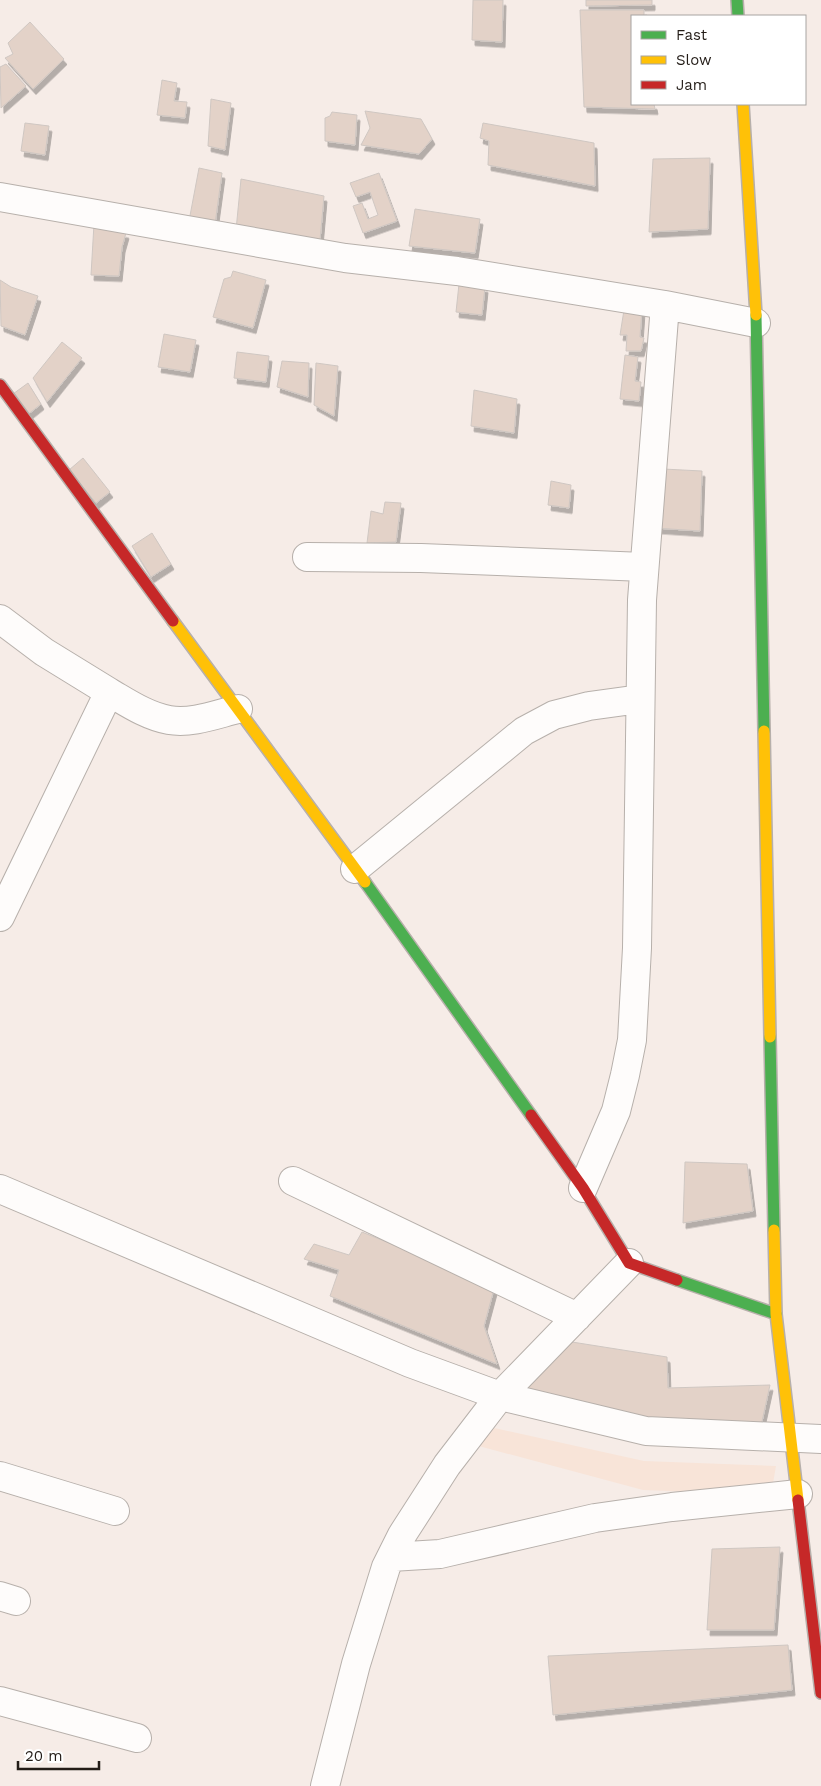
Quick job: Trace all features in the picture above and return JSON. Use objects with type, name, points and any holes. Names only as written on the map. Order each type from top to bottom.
[{"type":"street","points":[[737,0],[738,15]]},
{"type":"street","points":[[743,105],[756,323],[776,1314],[821,1693]]},
{"type":"street","points":[[0,197],[345,258],[457,271],[665,305],[756,323]]},
{"type":"street","points":[[583,1188],[616,1110],[632,1040],[637,948],[642,600],[665,305]]},
{"type":"street","points":[[0,385],[355,868],[583,1188],[629,1263],[776,1314]]},
{"type":"street","points":[[307,557],[422,558],[644,567]]},
{"type":"street","points":[[0,619],[44,652],[144,712],[170,720],[199,719],[238,709]]},
{"type":"street","points":[[0,917],[109,692]]},
{"type":"street","points":[[355,868],[524,731],[554,715],[589,706],[640,699]]},
{"type":"street","points":[[293,1181],[577,1317]]},
{"type":"street","points":[[0,1190],[410,1363],[500,1396],[646,1431],[821,1439]]},
{"type":"street","points":[[325,1786],[356,1664],[386,1566],[402,1535],[447,1465],[500,1396],[629,1263]]},
{"type":"street","points":[[0,1476],[115,1511]]},
{"type":"street","points":[[391,1558],[440,1554],[594,1518],[672,1507],[798,1494]]},
{"type":"street","points":[[0,1701],[137,1738]]},
{"type":"shaded area","points":[[494,1428],[644,1461],[776,1466],[771,1495],[643,1490],[475,1445]]},
{"type":"building","points":[[473,0],[503,0],[502,42],[472,40]]},
{"type":"building","points":[[586,0],[652,0],[652,5],[586,6]]},
{"type":"building","points":[[580,10],[644,10],[644,15],[631,15],[631,105],[654,105],[655,109],[584,107]]},
{"type":"building","points":[[30,22],[64,59],[33,89],[5,58],[13,54],[8,43]]},
{"type":"building","points":[[6,64],[26,86],[1,108],[0,67]]},
{"type":"building","points":[[162,80],[177,83],[174,101],[187,102],[185,118],[157,115]]},
{"type":"building","points":[[211,99],[231,103],[225,150],[208,146]]},
{"type":"building","points":[[365,111],[421,119],[432,139],[419,154],[361,145],[370,128]]},
{"type":"building","points":[[332,112],[357,115],[355,145],[325,141],[325,118],[330,116]]},
{"type":"building","points":[[25,123],[49,126],[45,155],[21,151]]},
{"type":"building","points":[[483,123],[594,143],[595,186],[488,165],[489,141],[480,138]]},
{"type":"building","points":[[710,158],[708,229],[649,232],[653,159]]},
{"type":"building","points":[[199,168],[222,173],[215,224],[189,221]]},
{"type":"building","points":[[379,173],[397,221],[363,233],[353,206],[362,203],[368,219],[378,215],[370,192],[356,197],[350,183]]},
{"type":"building","points":[[241,179],[324,196],[320,240],[236,230]]},
{"type":"building","points":[[415,209],[480,219],[475,253],[409,246]]},
{"type":"building","points":[[94,224],[126,233],[122,247],[119,276],[91,275]]},
{"type":"building","points":[[233,271],[266,280],[253,328],[213,317],[224,279],[231,277]]},
{"type":"building","points":[[0,280],[11,287],[38,296],[25,335],[1,326]]},
{"type":"building","points":[[459,284],[485,287],[482,315],[456,312]]},
{"type":"building","points":[[642,308],[640,337],[644,338],[641,351],[626,351],[627,335],[620,335],[624,310]]},
{"type":"building","points":[[164,334],[196,340],[190,372],[158,367]]},
{"type":"building","points":[[62,342],[82,358],[47,402],[33,378]]},
{"type":"building","points":[[237,352],[269,356],[266,382],[234,378]]},
{"type":"building","points":[[625,355],[638,357],[635,381],[641,382],[639,401],[620,399]]},
{"type":"building","points":[[282,361],[309,363],[308,397],[277,387]]},
{"type":"building","points":[[316,363],[338,366],[334,416],[314,405]]},
{"type":"building","points":[[28,383],[41,404],[26,416],[13,394]]},
{"type":"building","points":[[474,390],[517,399],[514,433],[471,426]]},
{"type":"building","points":[[83,458],[110,492],[96,503],[69,470]]},
{"type":"building","points":[[644,468],[702,471],[700,531],[640,527]]},
{"type":"building","points":[[551,481],[571,485],[569,508],[548,505]]},
{"type":"building","points":[[385,502],[401,503],[396,542],[367,543],[371,511],[383,514]]},
{"type":"building","points":[[152,533],[171,564],[151,577],[132,546]]},
{"type":"building","points":[[685,1162],[747,1164],[753,1211],[683,1223]]},
{"type":"building","points":[[362,1232],[446,1266],[494,1289],[484,1326],[497,1364],[330,1296],[339,1270],[304,1259],[314,1244],[349,1255]]},
{"type":"building","points":[[572,1342],[667,1357],[668,1388],[770,1385],[761,1426],[646,1435],[517,1398]]},
{"type":"building","points":[[780,1547],[774,1630],[707,1630],[712,1549]]},
{"type":"building","points":[[788,1645],[792,1690],[553,1715],[548,1656]]},
{"type":"traffic: fast","points":[[737,0],[738,15]]},
{"type":"traffic: fast","points":[[756,315],[764,731]]},
{"type":"traffic: fast","points":[[365,882],[531,1115]]},
{"type":"traffic: fast","points":[[770,1037],[774,1230]]},
{"type":"traffic: fast","points":[[677,1280],[776,1314]]},
{"type":"traffic: slow","points":[[743,105],[756,315]]},
{"type":"traffic: slow","points":[[173,621],[365,882]]},
{"type":"traffic: slow","points":[[764,731],[770,1037]]},
{"type":"traffic: slow","points":[[774,1230],[776,1314],[798,1500]]},
{"type":"traffic: jam","points":[[0,385],[173,621]]},
{"type":"traffic: jam","points":[[531,1115],[583,1188],[629,1263],[677,1280]]},
{"type":"traffic: jam","points":[[798,1500],[821,1693]]}]
